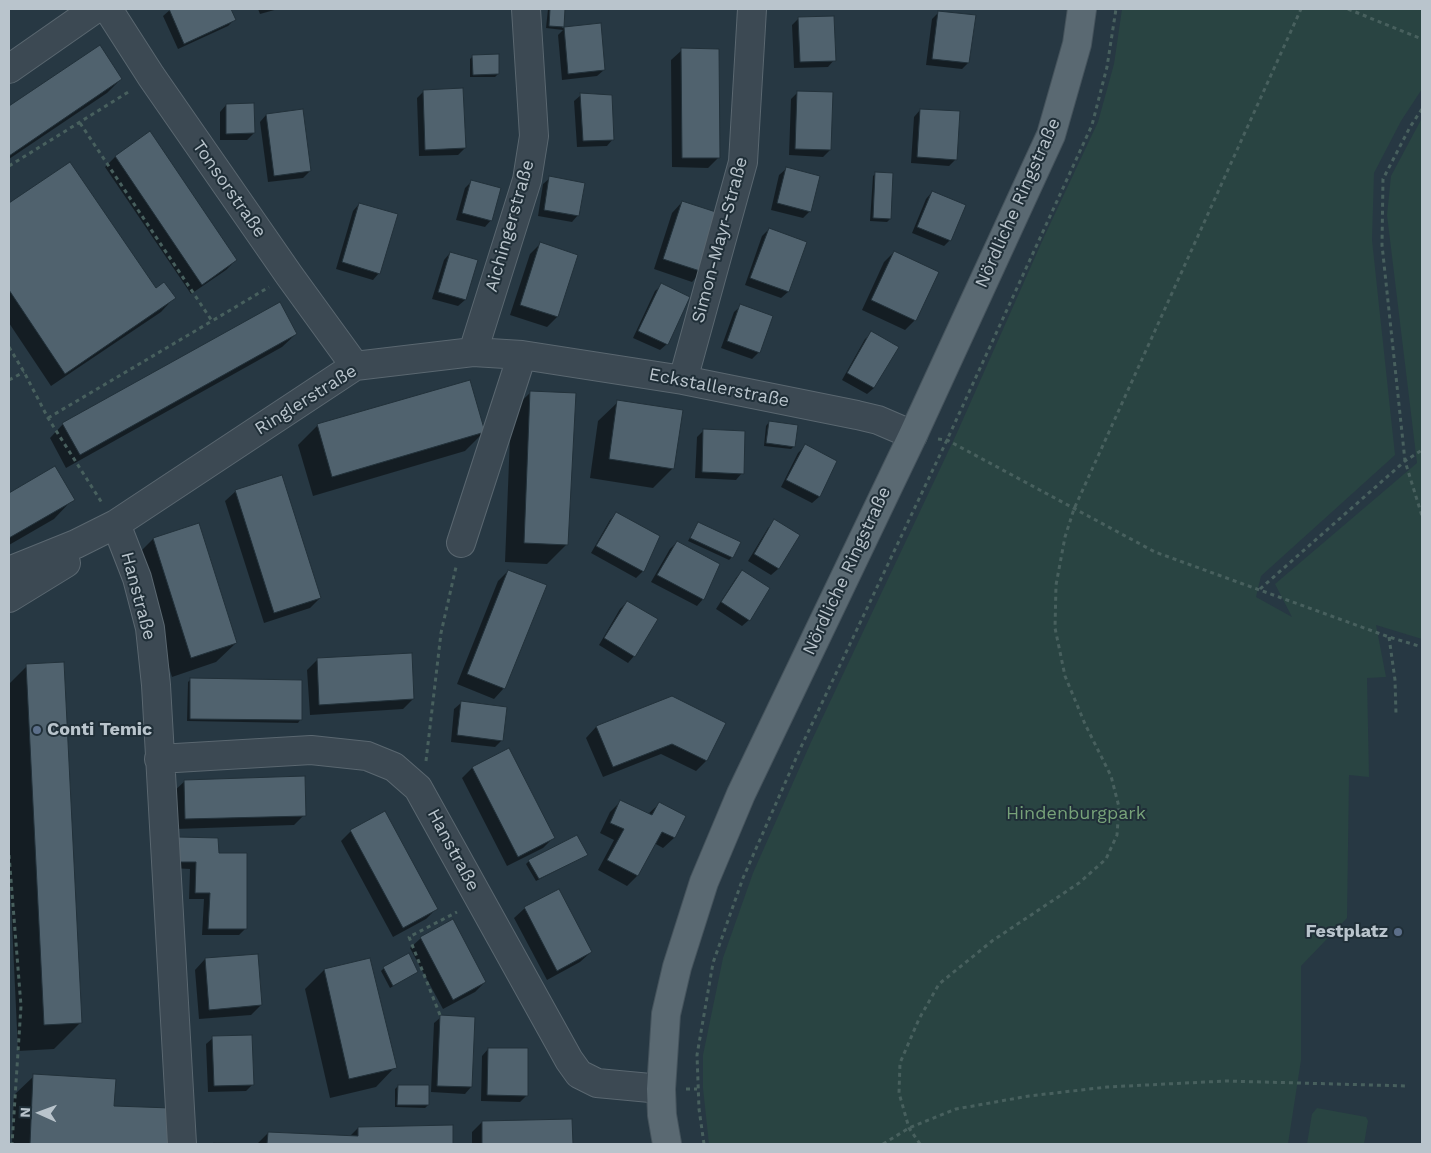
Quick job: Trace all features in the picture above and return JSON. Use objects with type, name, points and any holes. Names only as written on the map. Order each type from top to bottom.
[{"type":"main road","name":"Nördliche Ringstraße","points":[[667,1144],[662,1115],[661,1088],[666,1014],[677,967],[704,882],[742,794],[913,435],[1051,135],[1077,44],[1082,9]]},
{"type":"street","points":[[9,69],[95,9]]},
{"type":"street","name":"Tonsorstraße","points":[[108,9],[151,76],[289,275],[355,366]]},
{"type":"street","name":"Aichingerstraße","points":[[473,352],[527,180],[534,136],[526,9]]},
{"type":"street","name":"Simon-Mayr-Straße","points":[[683,380],[743,162],[752,9]]},
{"type":"street","name":"Ringlerstraße","points":[[9,571],[76,544],[116,524],[355,366],[473,352],[522,355]]},
{"type":"street","points":[[461,543],[522,355]]},
{"type":"street","name":"Eckstallerstraße","points":[[522,355],[683,380],[857,415],[878,420],[913,435]]},
{"type":"street","name":"Ringlerstraße","points":[[9,598],[86,551],[116,524]]},
{"type":"street","name":"Hanstraße","points":[[116,524],[137,578],[150,628],[156,685],[182,1144]]},
{"type":"street","name":"Hanstraße","points":[[159,759],[311,750],[367,756],[394,767],[418,788],[569,1060],[580,1074],[597,1083],[661,1088]]},
{"type":"path","points":[[704,1144],[698,1102],[698,1055],[713,963],[743,878],[801,747],[947,440],[1092,125],[1107,67],[1116,9]]},
{"type":"path","points":[[920,1144],[909,1128],[899,1093],[900,1063],[919,1019],[939,984],[992,940],[1079,883],[1106,859],[1117,835],[1119,808],[1111,776],[1085,724],[1065,676],[1055,628],[1056,585],[1065,537],[1074,509],[1302,9]]},
{"type":"path","points":[[1348,9],[1422,40]]},
{"type":"path","points":[[9,166],[80,123],[151,76]]},
{"type":"path","points":[[1422,109],[1410,127],[1383,179],[1382,245],[1405,461],[1422,516]]},
{"type":"path","points":[[80,123],[212,321]]},
{"type":"path","points":[[48,418],[289,275]]},
{"type":"path","points":[[9,347],[48,418],[116,524]]},
{"type":"path","points":[[9,380],[24,372]]},
{"type":"path","points":[[913,435],[947,440],[1155,552],[1389,637],[1422,647]]},
{"type":"path","points":[[1260,589],[1405,461],[1422,450]]},
{"type":"path","points":[[418,788],[427,758],[441,633],[461,543]]},
{"type":"path","points":[[1389,637],[1395,680],[1396,714]]},
{"type":"path","points":[[9,855],[21,1006],[12,1144]]},
{"type":"path","points":[[440,1015],[409,937],[480,901]]},
{"type":"path","points":[[883,1144],[909,1128],[956,1109],[1028,1096],[1107,1087],[1226,1081],[1408,1086]]},
{"type":"green space","name":"Hindenburgpark","points":[[1122,9],[1422,9],[1422,89],[1401,121],[1374,173],[1372,240],[1395,455],[1261,576],[1256,597],[1292,617],[1275,584],[1417,463],[1387,215],[1391,176],[1422,118],[1422,639],[1376,625],[1386,677],[1367,678],[1369,777],[1349,775],[1347,918],[1301,966],[1301,1060],[1288,1144],[709,1144],[703,1088],[703,1055],[723,958],[753,873],[811,742],[956,435],[1044,237],[1098,122],[1114,64]]},
{"type":"green space","points":[[1317,1108],[1366,1117],[1368,1121],[1364,1144],[1307,1144],[1312,1114]]},
{"type":"building","points":[[169,9],[231,9],[236,20],[184,44]]},
{"type":"building","points":[[550,9],[565,9],[564,27],[549,26]]},
{"type":"building","points":[[938,11],[976,15],[969,63],[932,59]]},
{"type":"building","points":[[834,16],[836,61],[800,62],[798,17]]},
{"type":"building","points":[[601,23],[605,70],[568,74],[564,27]]},
{"type":"building","points":[[100,45],[122,79],[9,156],[9,106]]},
{"type":"building","points":[[681,48],[719,49],[720,158],[682,158]]},
{"type":"building","points":[[499,54],[499,74],[473,75],[472,55]]},
{"type":"building","points":[[463,88],[466,148],[425,150],[423,90]]},
{"type":"building","points":[[797,91],[833,92],[831,150],[795,149]]},
{"type":"building","points":[[580,93],[612,95],[614,140],[583,141]]},
{"type":"building","points":[[254,103],[255,133],[226,134],[226,104]]},
{"type":"building","points":[[303,109],[311,171],[274,176],[266,114]]},
{"type":"building","points":[[920,109],[960,111],[957,160],[917,157]]},
{"type":"building","points":[[150,131],[237,260],[202,285],[115,156]]},
{"type":"building","points":[[70,162],[156,288],[164,282],[176,298],[65,374],[9,290],[9,203]]},
{"type":"building","points":[[786,167],[820,176],[811,212],[777,203]]},
{"type":"building","points":[[875,172],[893,173],[891,219],[873,218]]},
{"type":"building","points":[[549,176],[585,183],[579,216],[544,210]]},
{"type":"building","points":[[471,180],[501,188],[492,221],[462,213]]},
{"type":"building","points":[[932,191],[966,205],[951,241],[917,227]]},
{"type":"building","points":[[682,201],[722,214],[703,272],[663,259]]},
{"type":"building","points":[[359,203],[398,214],[380,274],[342,262]]},
{"type":"building","points":[[769,228],[807,242],[789,292],[750,278]]},
{"type":"building","points":[[540,242],[578,255],[558,317],[520,305]]},
{"type":"building","points":[[894,251],[939,272],[916,321],[871,300]]},
{"type":"building","points":[[450,252],[478,260],[466,300],[438,292]]},
{"type":"building","points":[[661,283],[690,297],[668,345],[638,331]]},
{"type":"building","points":[[280,302],[297,334],[80,455],[62,423]]},
{"type":"building","points":[[740,304],[773,316],[760,353],[727,341]]},
{"type":"building","points":[[871,331],[899,347],[874,388],[847,373]]},
{"type":"building","points":[[470,380],[485,432],[332,477],[317,424]]},
{"type":"building","points":[[530,391],[576,393],[568,545],[524,543]]},
{"type":"building","points":[[617,400],[683,410],[674,469],[609,459]]},
{"type":"building","points":[[769,421],[798,425],[795,447],[766,443]]},
{"type":"building","points":[[703,429],[745,431],[744,474],[702,472]]},
{"type":"building","points":[[805,444],[837,461],[820,497],[786,480]]},
{"type":"building","points":[[55,466],[75,500],[9,538],[9,493]]},
{"type":"building","points":[[282,475],[321,598],[274,613],[235,490]]},
{"type":"building","points":[[616,512],[660,536],[644,572],[596,546]]},
{"type":"building","points":[[774,519],[800,535],[779,569],[754,554]]},
{"type":"building","points":[[698,522],[741,542],[733,558],[690,538]]},
{"type":"building","points":[[199,523],[237,643],[191,658],[153,538]]},
{"type":"building","points":[[677,541],[720,564],[704,600],[657,575]]},
{"type":"building","points":[[508,570],[547,585],[505,689],[467,674]]},
{"type":"building","points":[[742,570],[770,588],[750,621],[721,602]]},
{"type":"building","points":[[627,601],[658,619],[635,657],[604,638]]},
{"type":"building","points":[[412,653],[414,699],[319,705],[317,658]]},
{"type":"building","points":[[64,662],[82,1023],[44,1025],[26,664]]},
{"type":"building","points":[[190,678],[302,680],[302,720],[190,719]]},
{"type":"building","points":[[672,696],[726,723],[707,761],[672,744],[613,767],[596,726]]},
{"type":"building","points":[[461,701],[507,707],[503,741],[457,735]]},
{"type":"building","points":[[509,748],[555,838],[518,857],[472,767]]},
{"type":"building","points":[[305,776],[306,816],[185,819],[184,780]]},
{"type":"building","points":[[620,800],[652,815],[659,802],[686,816],[675,838],[662,832],[638,876],[607,860],[624,829],[610,823]]},
{"type":"building","points":[[385,811],[438,909],[403,928],[350,830]]},
{"type":"building","points":[[577,835],[588,855],[539,879],[528,860]]},
{"type":"building","points":[[178,837],[218,838],[219,853],[247,853],[247,929],[208,929],[210,893],[195,893],[196,862],[178,862]]},
{"type":"building","points":[[559,889],[592,952],[557,971],[524,907]]},
{"type":"building","points":[[453,919],[486,982],[453,1000],[420,937]]},
{"type":"building","points":[[409,953],[418,972],[393,986],[383,967]]},
{"type":"building","points":[[258,954],[262,1005],[209,1010],[205,958]]},
{"type":"building","points":[[370,958],[397,1068],[349,1079],[324,969]]},
{"type":"building","points":[[440,1015],[475,1017],[472,1087],[437,1086]]},
{"type":"building","points":[[252,1035],[254,1085],[214,1086],[212,1036]]},
{"type":"building","points":[[488,1048],[528,1048],[528,1096],[487,1095]]},
{"type":"building","points":[[33,1074],[116,1079],[114,1106],[171,1108],[170,1144],[30,1144]]},
{"type":"building","points":[[398,1085],[429,1085],[429,1105],[397,1105]]},
{"type":"building","points":[[572,1119],[573,1144],[482,1144],[482,1121]]},
{"type":"building","points":[[453,1125],[453,1144],[267,1144],[268,1132],[358,1136],[358,1127]]},
{"type":"building","points":[[213,1143],[267,1144],[212,1144]]},
{"type":"place","name":"Conti Temic","points":[[37,730]]},
{"type":"place","name":"Festplatz","points":[[1398,932]]}]
